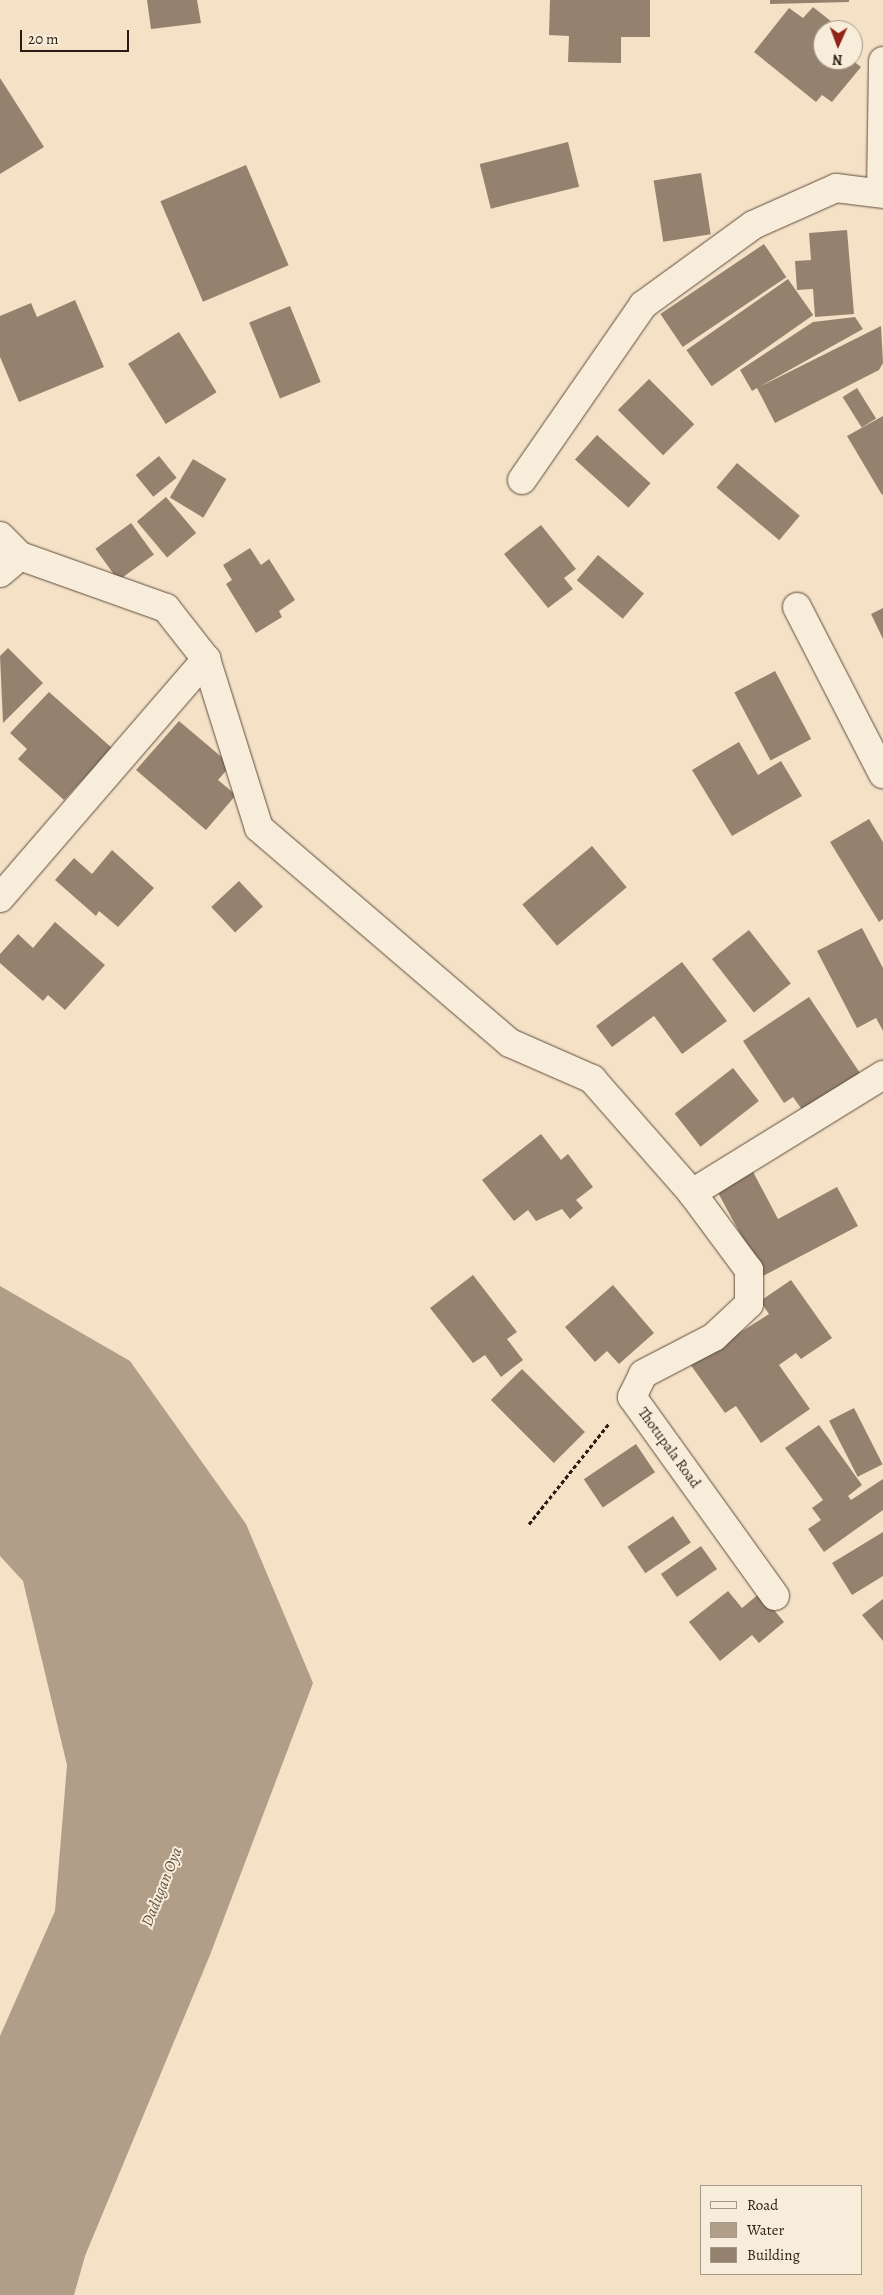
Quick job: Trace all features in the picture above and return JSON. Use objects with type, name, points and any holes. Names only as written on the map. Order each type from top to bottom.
[{"type":"street","points":[[522,480],[643,305],[753,225],[836,188],[882,192],[883,61]]},
{"type":"street","points":[[0,536],[10,564],[166,608],[206,660],[0,898]]},
{"type":"street","points":[[797,608],[883,774]]},
{"type":"street","name":"Thotupala Road","points":[[206,660],[259,828],[510,1044],[592,1079],[692,1193],[749,1270],[749,1304],[714,1337],[643,1374],[632,1397],[775,1596]]},
{"type":"street","points":[[692,1193],[883,1076]]},
{"type":"path","points":[[529,1524],[632,1397]]},
{"type":"water","name":"Dadugan Oya","points":[[0,1286],[130,1361],[246,1524],[313,1683],[210,1955],[85,2256],[74,2295],[0,2295],[0,2036],[55,1911],[67,1765],[23,1581],[0,1556]]},
{"type":"building","points":[[147,0],[197,0],[201,23],[151,29]]},
{"type":"building","points":[[550,0],[650,0],[650,37],[621,37],[621,63],[568,62],[569,36],[549,35]]},
{"type":"building","points":[[770,0],[849,0],[849,2],[770,4]]},
{"type":"building","points":[[813,7],[829,20],[813,20],[813,70],[859,70],[832,102],[822,95],[816,102],[754,52],[789,8],[803,18]]},
{"type":"building","points":[[0,78],[44,147],[0,174]]},
{"type":"building","points":[[568,142],[579,187],[491,209],[480,164]]},
{"type":"building","points":[[246,165],[289,265],[203,302],[160,201]]},
{"type":"building","points":[[701,173],[711,234],[663,242],[654,181]]},
{"type":"building","points":[[847,230],[854,314],[815,317],[813,289],[797,290],[795,261],[811,260],[809,233]]},
{"type":"building","points":[[764,244],[786,277],[683,347],[660,314]]},
{"type":"building","points":[[788,279],[813,315],[712,386],[686,350]]},
{"type":"building","points":[[75,300],[104,367],[19,402],[0,357],[0,316],[31,303],[37,317]]},
{"type":"building","points":[[290,306],[321,382],[280,399],[249,322]]},
{"type":"building","points":[[855,317],[863,329],[759,387],[881,326],[883,363],[879,370],[775,423],[757,388],[752,391],[740,370],[813,322]]},
{"type":"building","points":[[179,332],[217,392],[166,424],[128,364]]},
{"type":"building","points":[[649,379],[694,424],[663,455],[618,410]]},
{"type":"building","points":[[857,388],[876,419],[862,428],[843,397]]},
{"type":"building","points":[[883,416],[883,494],[882,495],[847,436]]},
{"type":"building","points":[[597,435],[651,483],[628,508],[575,460]]},
{"type":"building","points":[[159,456],[177,478],[153,497],[136,475]]},
{"type":"building","points":[[193,459],[226,479],[203,518],[170,498]]},
{"type":"building","points":[[737,463],[800,516],[779,540],[716,488]]},
{"type":"building","points":[[166,497],[196,533],[167,557],[137,521]]},
{"type":"building","points":[[131,523],[154,555],[118,580],[95,549]]},
{"type":"building","points":[[541,525],[576,569],[564,578],[573,589],[548,608],[504,554]]},
{"type":"building","points":[[250,548],[261,565],[269,559],[295,600],[279,611],[282,617],[256,633],[226,584],[232,580],[223,565]]},
{"type":"building","points":[[598,555],[644,594],[623,619],[577,580]]},
{"type":"building","points":[[883,608],[883,639],[871,614]]},
{"type":"building","points":[[8,648],[43,683],[3,723],[0,656]]},
{"type":"building","points":[[775,671],[811,739],[771,761],[734,693]]},
{"type":"building","points":[[49,692],[112,748],[64,800],[18,759],[27,749],[10,733]]},
{"type":"building","points":[[179,721],[231,765],[218,780],[236,795],[206,830],[136,770]]},
{"type":"building","points":[[739,742],[758,775],[781,761],[802,796],[732,836],[692,770]]},
{"type":"building","points":[[869,819],[883,842],[883,919],[879,922],[830,842]]},
{"type":"building","points":[[592,846],[627,887],[557,946],[522,904]]},
{"type":"building","points":[[112,850],[154,888],[118,927],[99,911],[96,916],[55,880],[74,858],[92,874]]},
{"type":"building","points":[[239,881],[263,907],[235,933],[211,907]]},
{"type":"building","points":[[55,922],[105,965],[65,1010],[48,995],[43,1001],[0,963],[0,954],[18,934],[33,948]]},
{"type":"building","points":[[862,928],[883,968],[883,1031],[876,1018],[857,1028],[817,951]]},
{"type":"building","points":[[749,930],[791,984],[754,1013],[712,959]]},
{"type":"building","points":[[682,962],[727,1021],[682,1054],[654,1016],[612,1047],[596,1026]]},
{"type":"building","points":[[809,997],[860,1073],[803,1111],[793,1097],[784,1103],[743,1041]]},
{"type":"building","points":[[733,1068],[759,1101],[701,1147],[675,1114]]},
{"type":"building","points":[[541,1134],[561,1160],[568,1154],[593,1187],[576,1200],[583,1208],[570,1219],[562,1209],[536,1221],[528,1210],[514,1221],[482,1180]]},
{"type":"building","points":[[752,1170],[778,1219],[837,1187],[858,1226],[763,1276],[716,1189]]},
{"type":"building","points":[[473,1275],[517,1332],[507,1339],[523,1360],[501,1377],[485,1355],[473,1363],[430,1308]]},
{"type":"building","points":[[791,1280],[832,1338],[801,1359],[796,1353],[779,1365],[810,1409],[761,1443],[736,1406],[725,1413],[690,1364],[769,1314],[760,1301]]},
{"type":"building","points":[[613,1285],[654,1333],[619,1364],[607,1351],[595,1362],[565,1327]]},
{"type":"building","points":[[522,1369],[585,1432],[554,1463],[491,1400]]},
{"type":"building","points":[[854,1408],[883,1464],[858,1477],[829,1421]]},
{"type":"building","points":[[819,1425],[862,1485],[848,1496],[851,1500],[883,1479],[883,1510],[824,1552],[808,1529],[821,1520],[812,1508],[823,1500],[785,1448]]},
{"type":"building","points":[[636,1444],[655,1472],[603,1507],[584,1479]]},
{"type":"building","points":[[673,1516],[691,1543],[645,1573],[627,1547]]},
{"type":"building","points":[[883,1532],[883,1576],[852,1595],[832,1563]]},
{"type":"building","points":[[701,1546],[717,1569],[677,1597],[661,1574]]},
{"type":"building","points":[[728,1591],[742,1608],[760,1593],[784,1622],[759,1643],[752,1635],[720,1661],[689,1622]]},
{"type":"building","points":[[883,1599],[883,1641],[862,1615]]}]
